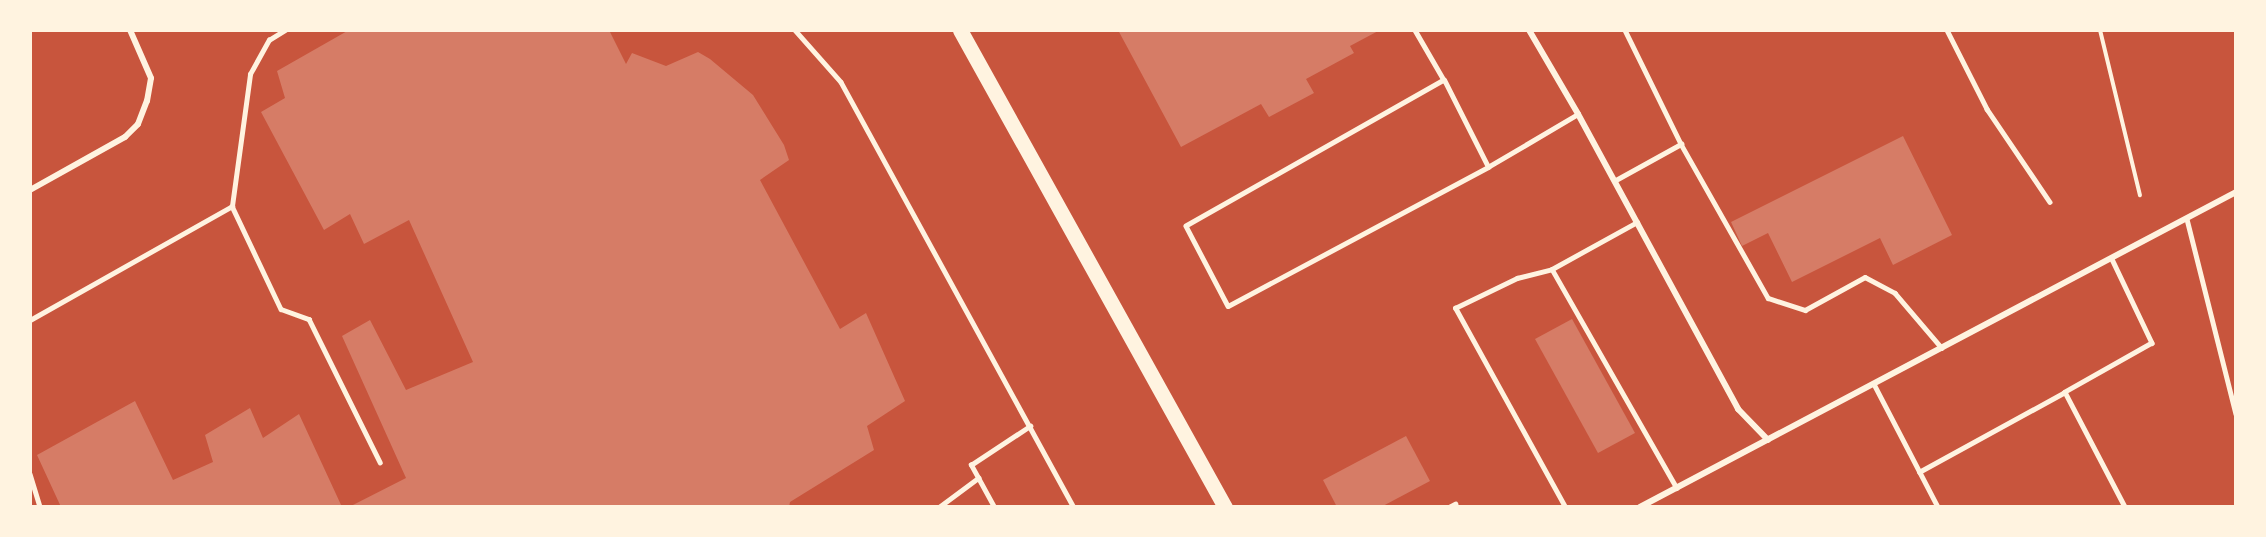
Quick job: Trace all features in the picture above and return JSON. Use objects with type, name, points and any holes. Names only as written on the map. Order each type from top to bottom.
[{"type":"main road","points":[[960,30],[1225,507]]},
{"type":"street","points":[[30,190],[125,137],[138,124],[152,78],[130,30]]},
{"type":"street","points":[[1528,30],[1578,114],[1738,409],[1768,440]]},
{"type":"street","points":[[1640,507],[2236,192]]},
{"type":"lane","points":[[285,30],[269,40],[250,74],[232,206],[281,309],[309,319],[380,462]]},
{"type":"lane","points":[[795,30],[841,82],[1074,507]]},
{"type":"lane","points":[[1415,30],[1444,80],[1488,167]]},
{"type":"lane","points":[[1625,30],[1682,144],[1768,298],[1805,310],[1865,277],[1895,293],[1942,348]]},
{"type":"lane","points":[[1947,30],[1987,109],[2050,202]]},
{"type":"lane","points":[[1444,80],[1186,226],[1228,306],[1488,167],[1578,114]]},
{"type":"lane","points":[[1614,182],[1682,144]]},
{"type":"lane","points":[[30,320],[232,206]]},
{"type":"lane","points":[[2187,219],[2236,414]]},
{"type":"lane","points":[[1565,507],[1455,308],[1517,278],[1552,269],[1637,222]]},
{"type":"lane","points":[[1919,472],[2152,343],[2112,258]]},
{"type":"lane","points":[[1552,269],[1677,488]]},
{"type":"lane","points":[[1874,384],[1938,507]]},
{"type":"lane","points":[[2066,392],[2125,507]]},
{"type":"lane","points":[[994,507],[971,465],[1030,426]]},
{"type":"lane","points":[[30,474],[40,507]]},
{"type":"lane","points":[[939,507],[978,478]]},
{"type":"lane","points":[[1449,507],[1455,504]]},
{"type":"path","points":[[2100,30],[2140,195]]},
{"type":"building","points":[[349,30],[609,30],[626,64],[632,53],[666,66],[698,52],[710,59],[753,95],[784,145],[789,160],[760,180],[840,329],[866,313],[905,401],[867,426],[874,450],[790,502],[789,507],[349,507],[406,478],[342,336],[370,320],[406,390],[473,362],[409,220],[364,244],[350,214],[324,230],[261,112],[285,98],[277,71]]},
{"type":"building","points":[[1118,30],[1380,30],[1350,46],[1354,53],[1306,79],[1314,93],[1269,117],[1261,104],[1181,147]]},
{"type":"building","points":[[1903,136],[1952,235],[1893,265],[1880,238],[1792,282],[1768,233],[1742,246],[1731,222]]},
{"type":"building","points":[[1572,319],[1635,433],[1598,453],[1535,339]]},
{"type":"building","points":[[135,401],[173,480],[213,462],[205,435],[250,408],[263,438],[299,414],[342,507],[61,507],[37,455]]},
{"type":"building","points":[[1406,436],[1430,481],[1381,507],[1337,507],[1323,480]]}]
